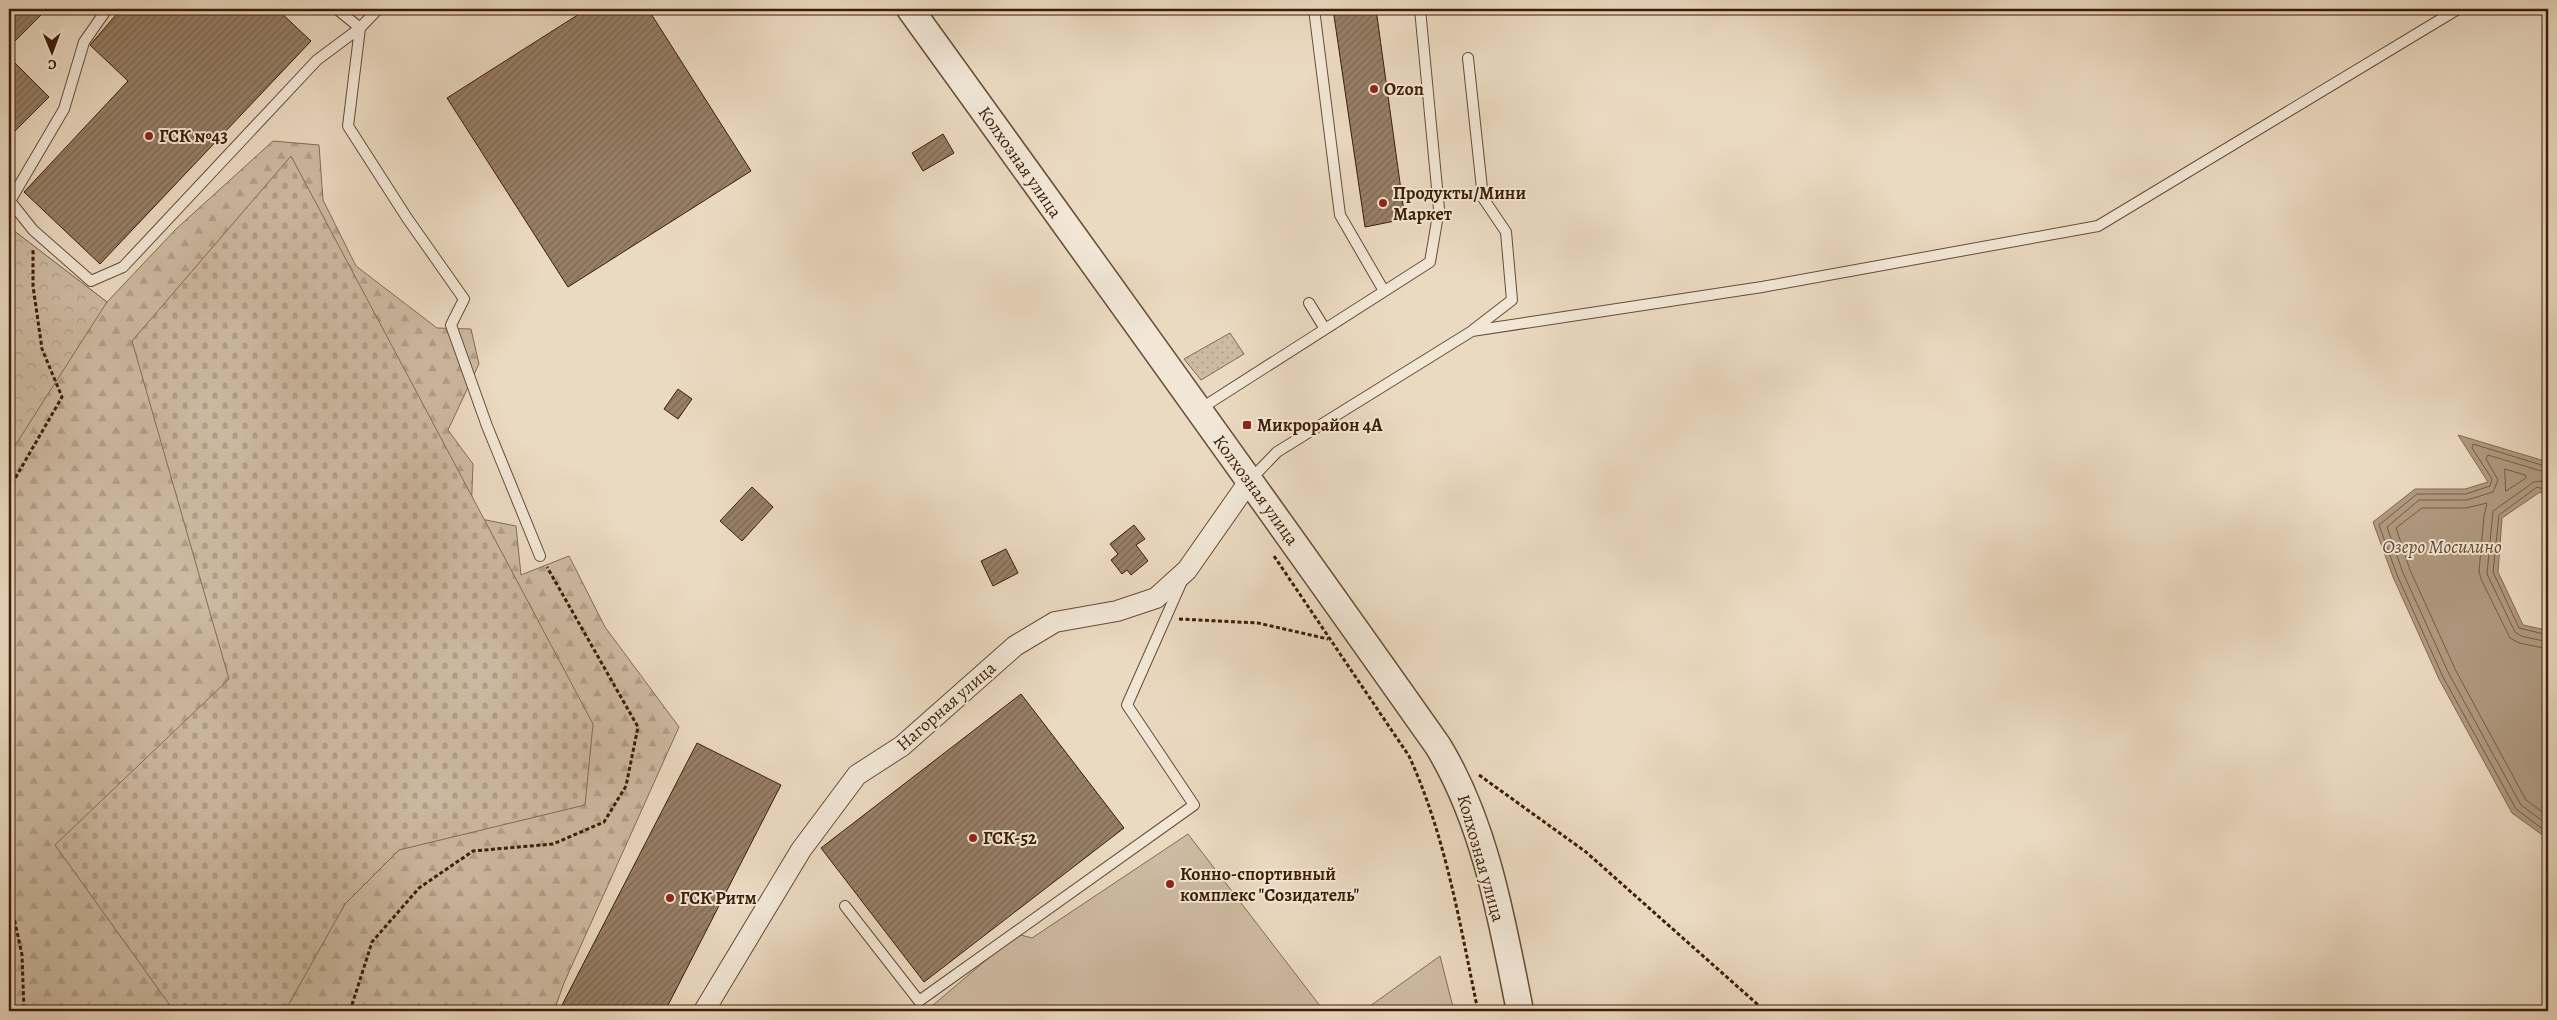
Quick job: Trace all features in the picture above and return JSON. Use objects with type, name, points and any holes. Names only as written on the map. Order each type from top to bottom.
[{"type":"street","name":"Колхозная улица","points":[[910,9],[1197,411],[1250,480],[1452,768],[1472,814],[1482,848],[1520,1011]]},
{"type":"street","name":"Нагорная улица","points":[[704,1011],[802,850],[857,775],[902,746],[1014,646],[1055,622],[1116,611],[1156,598],[1187,570],[1250,480]]},
{"type":"lane","points":[[107,9],[84,42],[64,109],[9,200],[32,230],[91,281],[123,267],[317,60],[360,28],[378,9]]},
{"type":"lane","points":[[337,9],[360,28]]},
{"type":"lane","points":[[1314,9],[1340,215],[1384,291]]},
{"type":"lane","points":[[1197,411],[1430,262],[1439,209],[1420,9]]},
{"type":"lane","points":[[1472,331],[1762,287],[2098,226],[2458,9]]},
{"type":"lane","points":[[360,28],[348,126],[407,218],[464,299],[451,324],[487,426],[540,556]]},
{"type":"lane","points":[[1250,480],[1277,452],[1472,331],[1512,300],[1506,232],[1482,198],[1468,58]]},
{"type":"lane","points":[[1309,303],[1325,329]]},
{"type":"lane","points":[[845,906],[919,1001],[1194,805],[1127,705],[1187,570]]},
{"type":"path","points":[[9,490],[62,397],[42,349],[33,286],[32,230]]},
{"type":"path","points":[[1272,553],[1409,756],[1435,820],[1478,1011]]},
{"type":"path","points":[[350,1011],[372,942],[419,888],[473,851],[553,844],[604,822],[626,786],[638,727],[540,556]]},
{"type":"path","points":[[1166,617],[1258,623],[1329,639]]},
{"type":"path","points":[[1477,774],[1586,852],[1765,1011]]},
{"type":"path","points":[[9,895],[22,955],[24,1011]]},
{"type":"green space","points":[[273,141],[319,145],[323,200],[356,266],[437,328],[471,329],[479,364],[448,430],[473,464],[471,517],[516,526],[521,575],[569,556],[605,627],[679,727],[564,983],[554,1011],[9,1011],[9,227],[107,302],[176,229]]},
{"type":"green space","points":[[291,156],[593,724],[585,805],[399,850],[345,904],[285,1011],[174,1011],[55,845],[229,679],[132,341]]},
{"type":"green space","points":[[9,227],[107,302],[9,455]]},
{"type":"green space","points":[[1230,333],[1244,354],[1201,380],[1184,359]]},
{"type":"green space","name":"Конно-спортивный комплекс \"Созидатель\"","points":[[1188,834],[1324,1011],[926,1011],[1017,934],[1032,938]]},
{"type":"green space","points":[[1440,956],[1454,1011],[1363,1011]]},
{"type":"water","name":"Озеро Мосилино","points":[[2458,435],[2548,462],[2548,497],[2540,492],[2502,518],[2498,572],[2523,625],[2546,630],[2548,635],[2548,839],[2512,813],[2439,679],[2393,577],[2373,522],[2415,489],[2465,489],[2488,482]]},
{"type":"building","points":[[9,9],[47,9],[9,47]]},
{"type":"building","name":"ГСК №43","points":[[121,9],[277,9],[311,41],[100,264],[24,192],[128,81],[90,45]]},
{"type":"building","points":[[587,9],[648,9],[751,171],[568,287],[447,98]]},
{"type":"building","points":[[1333,9],[1376,9],[1405,219],[1365,227]]},
{"type":"building","points":[[9,57],[49,97],[9,137]]},
{"type":"building","points":[[943,134],[954,153],[923,171],[912,153]]},
{"type":"building","points":[[678,389],[692,399],[678,419],[664,409]]},
{"type":"building","points":[[752,487],[773,507],[742,541],[720,521]]},
{"type":"building","points":[[1134,525],[1145,539],[1136,545],[1148,561],[1131,575],[1127,570],[1122,574],[1111,560],[1118,554],[1110,544]]},
{"type":"building","points":[[1006,549],[1018,573],[993,586],[981,561]]},
{"type":"building","name":"ГСК-52","points":[[1021,694],[1124,828],[924,982],[821,848]]},
{"type":"building","name":"ГСК Ритм","points":[[697,743],[781,785],[665,1011],[559,1011]]},
{"type":"place","name":"Ozon","points":[[1374,89]]},
{"type":"place","name":"ГСК №43","points":[[149,136]]},
{"type":"place","name":"Продукты/Мини Маркет","points":[[1383,203]]},
{"type":"place","name":"Микрорайон 4А","points":[[1247,425]]},
{"type":"place","name":"ГСК-52","points":[[973,838]]},
{"type":"place","name":"Конно-спортивный комплекс \"Созидатель\"","points":[[1170,884]]},
{"type":"place","name":"ГСК Ритм","points":[[670,898]]}]
